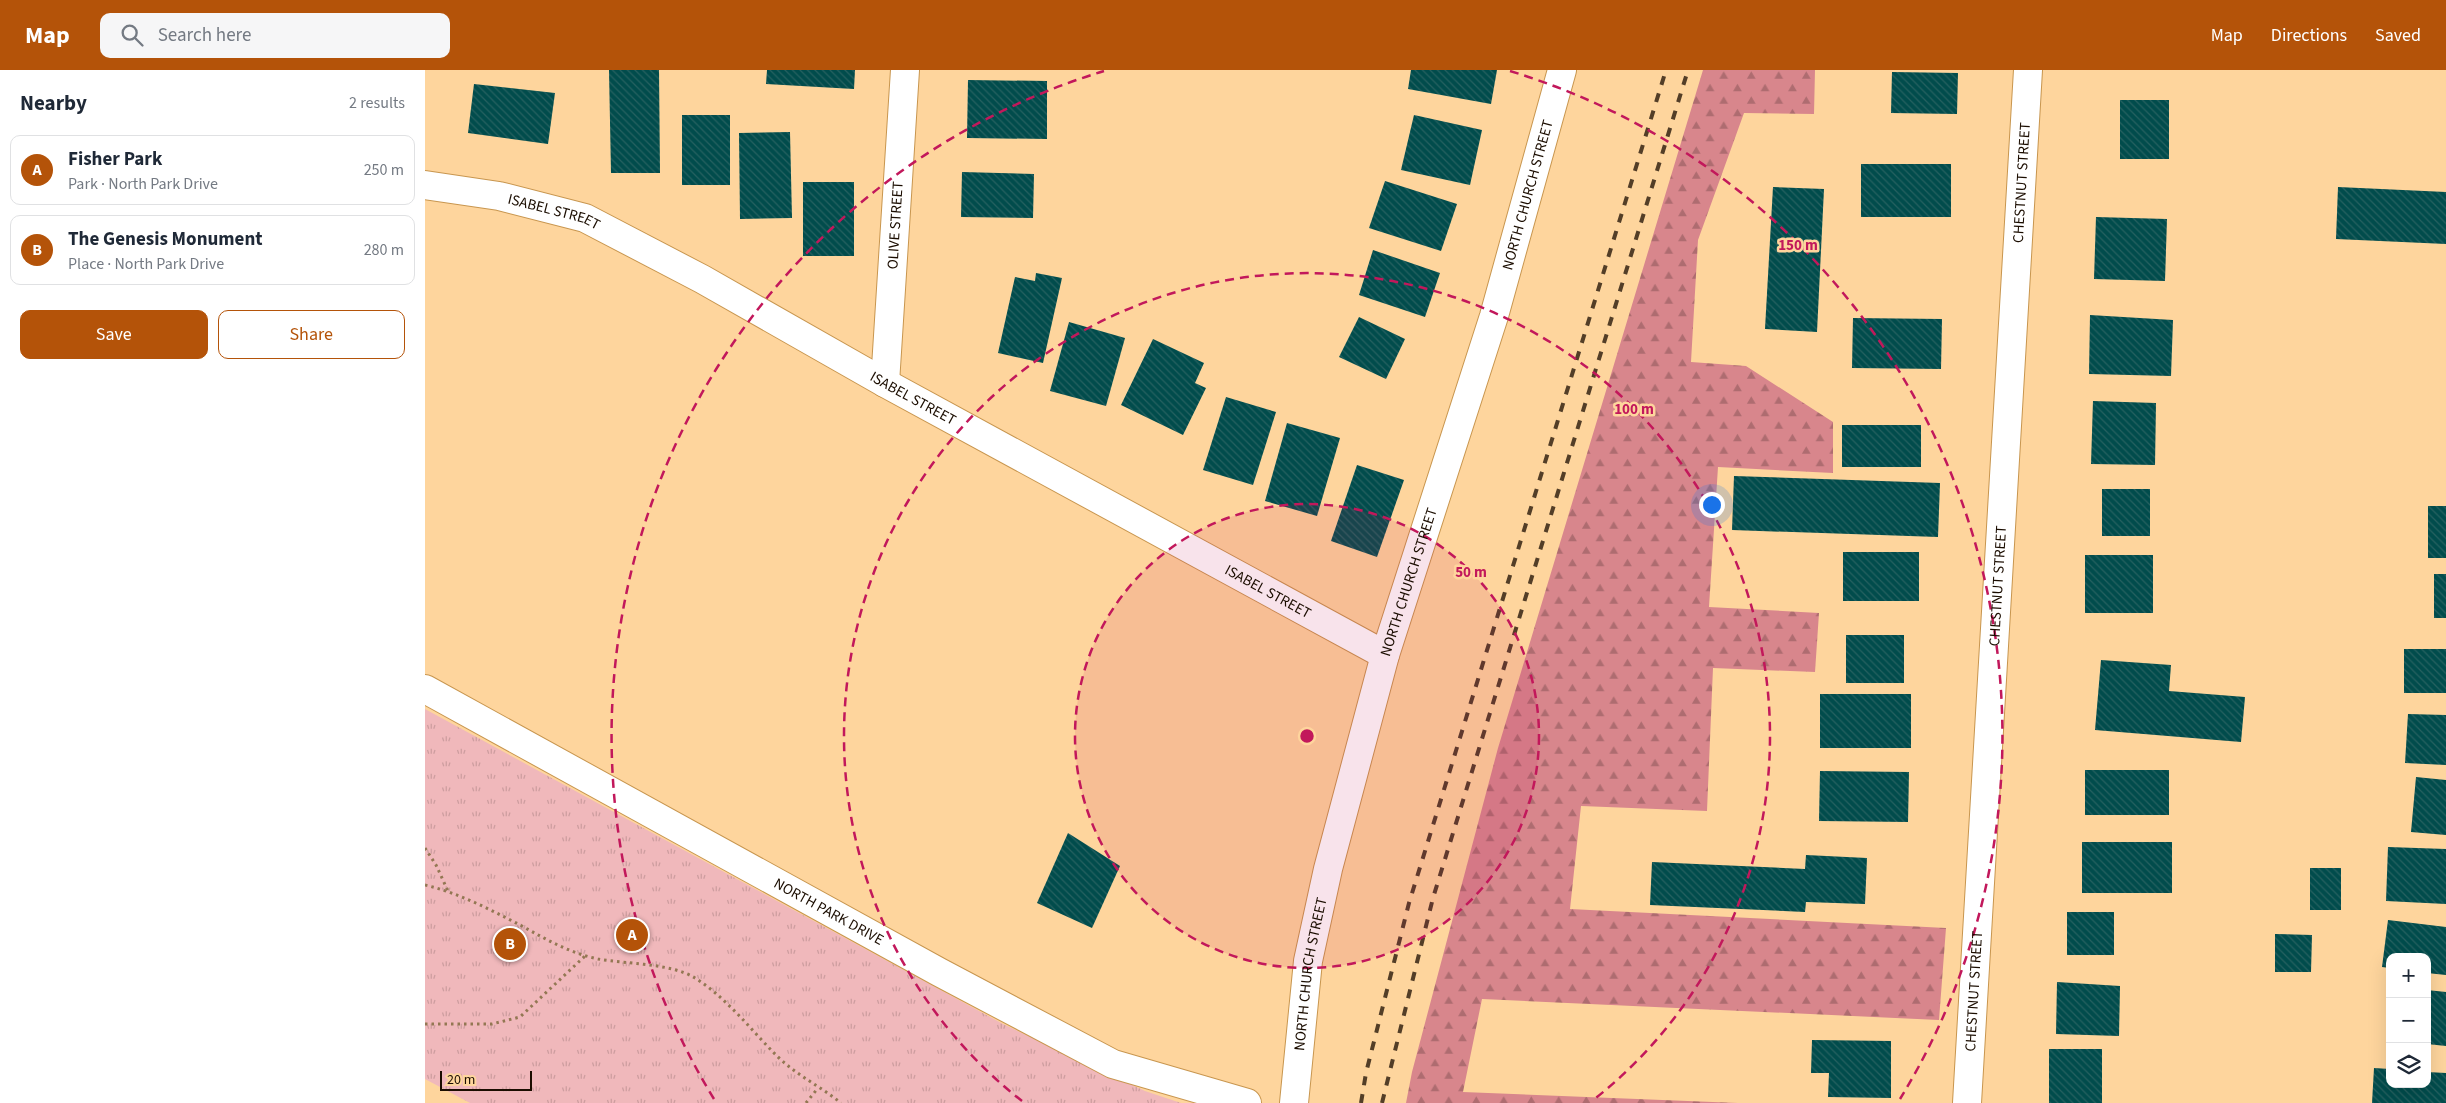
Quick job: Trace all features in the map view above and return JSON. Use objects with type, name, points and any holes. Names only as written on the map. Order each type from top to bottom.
[{"type":"street","name":"OLIVE STREET","points":[[885,382],[905,70]]},
{"type":"street","name":"NORTH CHURCH STREET","points":[[1294,1103],[1310,952],[1328,869],[1385,655],[1494,316],[1562,70]]},
{"type":"street","name":"CHESTNUT STREET","points":[[1967,1103],[2028,70]]},
{"type":"street","name":"ISABEL STREET","points":[[425,185],[499,196],[585,218],[702,279],[885,382],[1385,655]]},
{"type":"street","name":"NORTH PARK DRIVE","points":[[425,690],[939,972],[1113,1064],[1247,1103]]},
{"type":"path","points":[[425,848],[436,865],[447,891]]},
{"type":"path","points":[[425,885],[447,891],[493,911],[570,952],[668,969],[694,977],[743,1019],[777,1056],[799,1075],[841,1103]]},
{"type":"path","points":[[425,1024],[492,1024],[520,1017],[585,956]]},
{"type":"path","points":[[806,1103],[818,1088]]},
{"type":"green space","points":[[1703,70],[1815,70],[1814,114],[1744,113],[1698,240],[1691,362],[1746,366],[1833,422],[1833,473],[1718,467],[1709,607],[1819,613],[1815,672],[1713,668],[1707,811],[1581,806],[1570,909],[1946,928],[1939,1020],[1482,999],[1463,1092],[1738,1103],[1406,1103],[1412,1072],[1498,748]]},
{"type":"green space","points":[[425,709],[1003,1024],[1145,1091],[1181,1103],[470,1103],[425,1079]]},
{"type":"building","points":[[609,70],[659,70],[660,173],[611,173]]},
{"type":"building","points":[[767,70],[855,70],[854,89],[766,84]]},
{"type":"building","points":[[1411,70],[1497,70],[1491,104],[1408,89]]},
{"type":"building","points":[[1892,72],[1958,73],[1957,114],[1891,113]]},
{"type":"building","points":[[968,80],[1047,81],[1047,139],[967,138]]},
{"type":"building","points":[[474,84],[555,93],[548,144],[468,133]]},
{"type":"building","points":[[2120,100],[2169,100],[2169,159],[2120,159]]},
{"type":"building","points":[[682,115],[730,115],[730,185],[682,185]]},
{"type":"building","points":[[1414,115],[1482,130],[1470,185],[1401,170]]},
{"type":"building","points":[[790,132],[792,218],[740,219],[739,133]]},
{"type":"building","points":[[1861,164],[1951,164],[1951,217],[1861,217]]},
{"type":"building","points":[[962,172],[1034,174],[1033,218],[961,217]]},
{"type":"building","points":[[1385,181],[1457,204],[1441,251],[1369,228]]},
{"type":"building","points":[[803,182],[854,182],[854,256],[803,256]]},
{"type":"building","points":[[1773,187],[1824,189],[1817,332],[1765,329]]},
{"type":"building","points":[[2338,187],[2446,192],[2446,244],[2336,239]]},
{"type":"building","points":[[2096,217],[2167,219],[2165,281],[2094,279]]},
{"type":"building","points":[[1373,250],[1440,273],[1425,317],[1359,295]]},
{"type":"building","points":[[1036,273],[1062,278],[1043,363],[998,353],[1015,277],[1035,281]]},
{"type":"building","points":[[2090,315],[2173,320],[2171,376],[2089,374]]},
{"type":"building","points":[[1359,317],[1405,339],[1386,379],[1339,357]]},
{"type":"building","points":[[1853,318],[1942,319],[1941,369],[1852,368]]},
{"type":"building","points":[[1069,322],[1125,338],[1106,406],[1050,391]]},
{"type":"building","points":[[1153,339],[1204,363],[1195,383],[1206,388],[1183,435],[1121,405]]},
{"type":"building","points":[[1226,397],[1276,412],[1253,485],[1203,470]]},
{"type":"building","points":[[2093,401],[2156,403],[2155,465],[2091,464]]},
{"type":"building","points":[[1287,423],[1340,438],[1317,516],[1265,501]]},
{"type":"building","points":[[1842,425],[1921,425],[1921,467],[1842,467]]},
{"type":"building","points":[[1357,465],[1404,480],[1377,557],[1331,541]]},
{"type":"building","points":[[1734,476],[1940,483],[1938,537],[1732,530]]},
{"type":"building","points":[[2102,489],[2150,489],[2150,536],[2102,536]]},
{"type":"building","points":[[2428,506],[2446,506],[2446,558],[2428,558]]},
{"type":"building","points":[[1843,552],[1919,552],[1919,601],[1843,601]]},
{"type":"building","points":[[2085,555],[2153,555],[2153,613],[2085,613]]},
{"type":"building","points":[[2434,574],[2446,574],[2446,618],[2434,618]]},
{"type":"building","points":[[1846,635],[1904,635],[1904,683],[1846,683]]},
{"type":"building","points":[[2404,649],[2446,649],[2446,693],[2404,693]]},
{"type":"building","points":[[2101,660],[2171,665],[2169,691],[2245,697],[2241,742],[2095,730]]},
{"type":"building","points":[[1820,694],[1911,694],[1911,748],[1820,748]]},
{"type":"building","points":[[2408,714],[2446,715],[2446,765],[2405,763]]},
{"type":"building","points":[[2085,770],[2169,770],[2169,815],[2085,815]]},
{"type":"building","points":[[1820,771],[1909,772],[1908,822],[1819,821]]},
{"type":"building","points":[[2416,777],[2446,780],[2446,835],[2411,832]]},
{"type":"building","points":[[1068,833],[1120,866],[1092,928],[1037,903]]},
{"type":"building","points":[[2082,842],[2172,842],[2172,893],[2082,893]]},
{"type":"building","points":[[2388,847],[2446,849],[2446,904],[2386,901]]},
{"type":"building","points":[[1806,855],[1867,858],[1865,904],[1806,902],[1805,912],[1650,905],[1652,862],[1805,869]]},
{"type":"building","points":[[2310,868],[2341,868],[2341,910],[2310,910]]},
{"type":"building","points":[[2067,912],[2114,912],[2114,955],[2067,955]]},
{"type":"building","points":[[2388,920],[2446,927],[2446,975],[2431,973],[2431,953],[2386,953],[2386,968],[2382,967]]},
{"type":"building","points":[[2275,934],[2312,935],[2311,972],[2275,972]]},
{"type":"building","points":[[2057,982],[2120,986],[2119,1036],[2056,1034]]},
{"type":"building","points":[[2431,990],[2446,992],[2446,1046],[2431,1044]]},
{"type":"building","points":[[1812,1040],[1891,1041],[1891,1098],[1828,1097],[1829,1073],[1811,1073]]},
{"type":"building","points":[[2049,1049],[2102,1049],[2102,1103],[2049,1103]]},
{"type":"building","points":[[2374,1068],[2386,1069],[2386,1088],[2431,1088],[2431,1072],[2446,1073],[2446,1103],[2372,1103]]},
{"type":"railway","points":[[1361,1103],[1366,1073],[1409,903],[1666,70]]},
{"type":"railway","points":[[1382,1103],[1433,898],[1688,70]]},
{"type":"place","name":"Fisher Park","points":[[632,935]]},
{"type":"place","name":"The Genesis Monument","points":[[510,944]]}]
